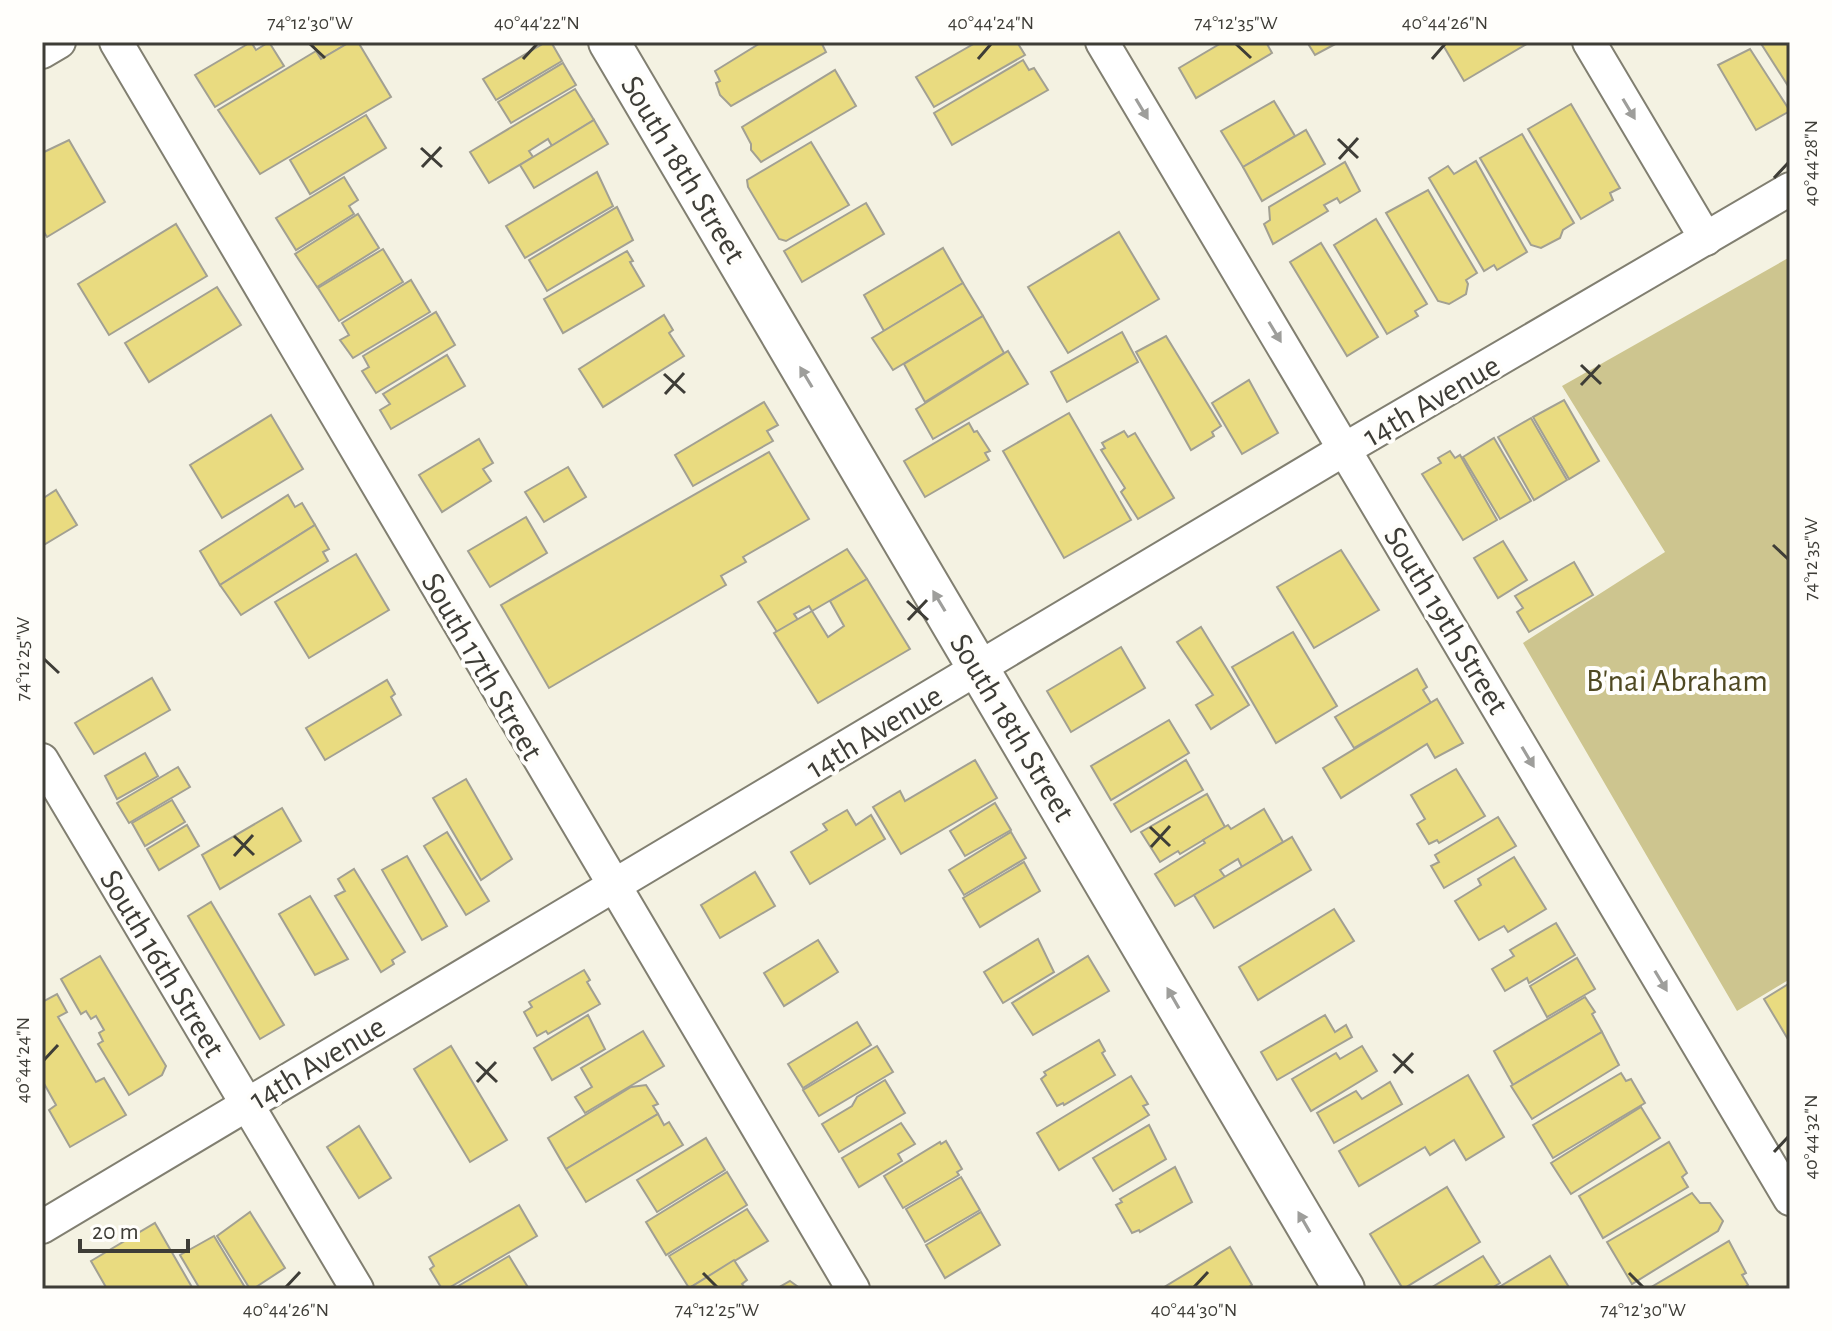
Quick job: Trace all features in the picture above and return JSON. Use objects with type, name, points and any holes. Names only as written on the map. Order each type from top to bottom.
[{"type":"street","points":[[42,52],[59,42]]},
{"type":"street","name":"South 17th Street","points":[[116,42],[613,888],[853,1289]]},
{"type":"street","name":"South 18th Street","points":[[609,42],[1344,1289]]},
{"type":"street","name":"South 19th Street","points":[[1102,42],[1790,1199]]},
{"type":"street","points":[[1589,42],[1706,239]]},
{"type":"street","name":"14th Avenue","points":[[42,1227],[1345,449],[1790,189]]},
{"type":"street","name":"South 16th Street","points":[[42,760],[357,1289]]},
{"type":"green space","name":"B'nai Abraham","points":[[1790,257],[1790,979],[1737,1011],[1523,643],[1665,552],[1562,386]]},
{"type":"building","points":[[251,42],[256,50],[269,42],[284,66],[215,107],[195,75]]},
{"type":"building","points":[[311,42],[350,42],[321,59]]},
{"type":"building","points":[[350,42],[358,42],[391,97],[260,174],[218,110],[316,51],[321,59]]},
{"type":"building","points":[[551,42],[562,61],[496,100],[483,79]]},
{"type":"building","points":[[762,42],[821,42],[826,52],[731,106],[720,95],[716,83],[720,81],[715,71]]},
{"type":"building","points":[[977,42],[1017,42],[1025,55],[934,107],[916,77]]},
{"type":"building","points":[[1223,42],[1266,42],[1272,53],[1196,98],[1179,68]]},
{"type":"building","points":[[1307,42],[1339,42],[1315,55]]},
{"type":"building","points":[[1448,42],[1530,42],[1464,81],[1443,45]]},
{"type":"building","points":[[1760,42],[1790,42],[1790,89]]},
{"type":"building","points":[[1750,49],[1790,111],[1756,130],[1718,65]]},
{"type":"building","points":[[1023,60],[1029,70],[1034,68],[1048,90],[952,145],[934,113]]},
{"type":"building","points":[[563,63],[576,85],[511,123],[498,102]]},
{"type":"building","points":[[835,70],[856,106],[761,162],[751,150],[742,127]]},
{"type":"building","points":[[575,89],[594,120],[552,146],[548,139],[529,151],[533,157],[489,183],[470,152]]},
{"type":"building","points":[[1274,101],[1295,136],[1243,167],[1221,131]]},
{"type":"building","points":[[1571,104],[1620,188],[1610,193],[1613,200],[1581,219],[1528,129]]},
{"type":"building","points":[[366,115],[386,148],[310,194],[290,160]]},
{"type":"building","points":[[594,120],[608,144],[534,188],[520,165]]},
{"type":"building","points":[[1306,130],[1325,164],[1262,201],[1243,167]]},
{"type":"building","points":[[1522,134],[1574,223],[1563,230],[1560,238],[1541,248],[1531,245],[1480,158]]},
{"type":"building","points":[[69,140],[105,202],[47,237],[42,229],[42,153]]},
{"type":"building","points":[[811,142],[849,205],[786,241],[779,239],[748,187],[747,180]]},
{"type":"building","points":[[1476,161],[1527,252],[1497,270],[1494,265],[1484,271],[1429,178],[1448,166],[1454,174]]},
{"type":"building","points":[[1345,162],[1360,191],[1340,203],[1337,198],[1324,205],[1328,211],[1273,244],[1264,224],[1270,220],[1269,207]]},
{"type":"building","points":[[597,172],[613,206],[525,258],[506,226]]},
{"type":"building","points":[[344,177],[358,200],[349,206],[354,214],[296,250],[276,218]]},
{"type":"building","points":[[1428,190],[1477,273],[1466,280],[1466,294],[1449,304],[1438,301],[1386,213]]},
{"type":"building","points":[[866,203],[884,234],[802,282],[784,251]]},
{"type":"building","points":[[617,207],[633,240],[547,291],[529,260]]},
{"type":"building","points":[[358,214],[379,248],[317,287],[295,254]]},
{"type":"building","points":[[1376,219],[1427,304],[1415,311],[1418,316],[1387,334],[1334,245]]},
{"type":"building","points":[[176,224],[207,276],[109,335],[78,284]]},
{"type":"building","points":[[1119,232],[1159,299],[1068,353],[1028,287]]},
{"type":"building","points":[[1321,243],[1378,337],[1347,356],[1290,262]]},
{"type":"building","points":[[943,248],[963,283],[884,331],[864,295]]},
{"type":"building","points":[[383,249],[403,282],[339,321],[318,288]]},
{"type":"building","points":[[627,251],[644,286],[563,333],[544,299]]},
{"type":"building","points":[[411,280],[430,312],[353,358],[340,340],[349,335],[342,323]]},
{"type":"building","points":[[963,283],[983,316],[893,370],[872,338]]},
{"type":"building","points":[[217,287],[241,325],[149,382],[125,343]]},
{"type":"building","points":[[436,312],[455,345],[376,393],[362,371],[369,367],[363,356]]},
{"type":"building","points":[[664,315],[673,330],[669,333],[684,356],[603,407],[579,369]]},
{"type":"building","points":[[983,316],[1004,353],[925,402],[904,364]]},
{"type":"building","points":[[1122,332],[1138,362],[1067,402],[1051,372]]},
{"type":"building","points":[[1166,336],[1221,426],[1212,432],[1214,436],[1191,450],[1136,352]]},
{"type":"building","points":[[1008,351],[1028,384],[933,439],[916,409]]},
{"type":"building","points":[[447,355],[465,386],[391,429],[380,410],[390,404],[383,394]]},
{"type":"building","points":[[1249,380],[1278,433],[1242,454],[1212,403]]},
{"type":"building","points":[[1564,400],[1599,461],[1569,479],[1533,417]]},
{"type":"building","points":[[764,402],[778,425],[767,431],[773,441],[693,486],[675,455]]},
{"type":"building","points":[[1069,413],[1131,520],[1064,558],[1003,451]]},
{"type":"building","points":[[271,415],[303,469],[222,518],[190,465]]},
{"type":"building","points":[[1531,418],[1567,480],[1534,500],[1498,437]]},
{"type":"building","points":[[969,423],[990,451],[985,453],[989,460],[925,497],[904,461]]},
{"type":"building","points":[[1124,431],[1128,437],[1135,433],[1174,498],[1138,519],[1121,492],[1125,488],[1101,450],[1105,448],[1102,443]]},
{"type":"building","points":[[1494,438],[1531,501],[1500,519],[1463,457]]},
{"type":"building","points":[[479,439],[493,463],[483,469],[491,481],[442,512],[419,475]]},
{"type":"building","points":[[1450,451],[1455,458],[1460,455],[1497,520],[1463,540],[1422,474],[1441,463],[1438,458]]},
{"type":"building","points":[[769,452],[809,519],[743,557],[746,562],[721,576],[726,585],[549,688],[501,605]]},
{"type":"building","points":[[568,467],[586,497],[544,522],[525,492]]},
{"type":"building","points":[[56,490],[77,525],[42,546],[42,499]]},
{"type":"building","points":[[288,495],[295,507],[302,503],[315,525],[220,585],[200,551]]},
{"type":"building","points":[[526,517],[547,553],[490,587],[468,551]]},
{"type":"building","points":[[315,525],[329,549],[323,552],[328,561],[241,615],[220,585]]},
{"type":"building","points":[[1503,541],[1527,580],[1498,598],[1474,558]]},
{"type":"building","points":[[847,549],[867,579],[812,611],[809,606],[794,614],[798,620],[777,632],[758,602]]},
{"type":"building","points":[[1341,550],[1379,610],[1314,648],[1277,587]]},
{"type":"building","points":[[356,554],[389,610],[309,658],[275,602]]},
{"type":"building","points":[[1574,562],[1593,595],[1529,632],[1517,612],[1523,608],[1515,596]]},
{"type":"building","points":[[867,579],[910,649],[818,703],[774,633],[812,611],[828,637],[844,626],[830,601]]},
{"type":"building","points":[[1201,627],[1249,705],[1211,729],[1196,705],[1213,695],[1177,642]]},
{"type":"building","points":[[1293,632],[1337,706],[1276,743],[1232,667]]},
{"type":"building","points":[[1121,647],[1145,688],[1071,732],[1047,691]]},
{"type":"building","points":[[1417,669],[1427,687],[1423,690],[1431,703],[1354,748],[1335,717]]},
{"type":"building","points":[[152,678],[170,710],[94,754],[75,723]]},
{"type":"building","points":[[387,680],[395,694],[391,697],[401,715],[325,760],[306,728]]},
{"type":"building","points":[[1437,699],[1463,743],[1435,758],[1427,744],[1341,798],[1323,768]]},
{"type":"building","points":[[1169,720],[1189,753],[1111,800],[1091,766]]},
{"type":"building","points":[[145,753],[158,776],[117,799],[105,776]]},
{"type":"building","points":[[975,760],[997,798],[901,854],[873,807],[900,791],[905,801]]},
{"type":"building","points":[[1186,760],[1203,790],[1131,832],[1114,804]]},
{"type":"building","points":[[178,767],[190,787],[129,823],[117,803]]},
{"type":"building","points":[[1456,769],[1485,816],[1439,843],[1437,840],[1429,844],[1417,824],[1425,819],[1411,795]]},
{"type":"building","points":[[466,779],[512,859],[481,880],[433,798]]},
{"type":"building","points":[[1207,794],[1225,827],[1180,854],[1178,851],[1160,862],[1141,832]]},
{"type":"building","points":[[172,800],[185,822],[145,846],[132,823]]},
{"type":"building","points":[[995,803],[1011,830],[965,856],[950,831]]},
{"type":"building","points":[[282,808],[301,841],[220,889],[202,855]]},
{"type":"building","points":[[1264,809],[1283,842],[1242,867],[1238,859],[1220,870],[1225,877],[1175,906],[1155,874],[1228,825],[1231,829]]},
{"type":"building","points":[[847,810],[856,825],[871,815],[885,839],[810,884],[791,852],[827,830],[823,824]]},
{"type":"building","points":[[1498,817],[1516,846],[1444,888],[1431,866],[1439,862],[1435,855]]},
{"type":"building","points":[[187,825],[199,846],[159,870],[147,849]]},
{"type":"building","points":[[447,832],[489,901],[466,915],[424,846]]},
{"type":"building","points":[[1011,832],[1026,858],[964,895],[949,870]]},
{"type":"building","points":[[1292,837],[1311,870],[1214,928],[1194,895]]},
{"type":"building","points":[[407,856],[447,926],[422,940],[382,870]]},
{"type":"building","points":[[1514,857],[1546,909],[1508,932],[1504,926],[1479,940],[1455,901],[1481,885],[1478,879]]},
{"type":"building","points":[[1024,862],[1040,891],[980,927],[963,898]]},
{"type":"building","points":[[354,869],[405,952],[381,972],[335,896],[345,891],[338,879]]},
{"type":"building","points":[[755,872],[775,906],[720,938],[701,905]]},
{"type":"building","points":[[310,896],[348,959],[315,975],[279,914]]},
{"type":"building","points":[[211,902],[284,1025],[260,1039],[188,916]]},
{"type":"building","points":[[1334,909],[1354,941],[1258,1000],[1239,967]]},
{"type":"building","points":[[1556,923],[1575,955],[1529,983],[1527,978],[1505,991],[1492,969],[1514,956],[1510,950]]},
{"type":"building","points":[[1038,939],[1054,972],[1003,1003],[984,972]]},
{"type":"building","points":[[818,940],[838,972],[784,1006],[764,973]]},
{"type":"building","points":[[100,956],[166,1066],[162,1075],[129,1095],[98,1044],[103,1041],[99,1033],[104,1030],[96,1016],[91,1019],[86,1011],[81,1014],[61,979]]},
{"type":"building","points":[[1088,956],[1109,991],[1033,1035],[1012,1003]]},
{"type":"building","points":[[1577,958],[1595,989],[1547,1017],[1530,986]]},
{"type":"building","points":[[584,970],[600,1004],[548,1034],[546,1031],[537,1036],[524,1012],[532,1007],[529,1002]]},
{"type":"building","points":[[1790,983],[1790,1041],[1789,1041],[1764,999]]},
{"type":"building","points":[[57,994],[67,1012],[58,1017],[96,1082],[104,1078],[126,1115],[70,1147],[49,1110],[56,1105],[42,1080],[42,1002]]},
{"type":"building","points":[[1585,997],[1595,1012],[1592,1014],[1602,1032],[1513,1085],[1494,1051]]},
{"type":"building","points":[[588,1015],[605,1049],[552,1080],[534,1048]]},
{"type":"building","points":[[1325,1015],[1335,1032],[1346,1025],[1352,1037],[1277,1080],[1261,1052]]},
{"type":"building","points":[[857,1022],[871,1045],[803,1088],[788,1064]]},
{"type":"building","points":[[643,1031],[664,1066],[585,1113],[575,1097],[592,1087],[581,1068]]},
{"type":"building","points":[[1602,1032],[1619,1065],[1532,1119],[1511,1086]]},
{"type":"building","points":[[1099,1040],[1105,1051],[1102,1053],[1115,1075],[1064,1105],[1057,1106],[1041,1079],[1046,1075],[1044,1072]]},
{"type":"building","points":[[451,1046],[507,1140],[470,1162],[414,1069]]},
{"type":"building","points":[[877,1046],[893,1072],[819,1116],[803,1090]]},
{"type":"building","points":[[1362,1046],[1377,1071],[1311,1111],[1292,1079],[1336,1053],[1340,1059]]},
{"type":"building","points":[[1621,1073],[1626,1081],[1631,1079],[1645,1103],[1553,1158],[1533,1125]]},
{"type":"building","points":[[1468,1075],[1504,1137],[1466,1160],[1454,1140],[1430,1155],[1425,1147],[1359,1186],[1339,1151]]},
{"type":"building","points":[[1131,1076],[1148,1104],[1143,1106],[1149,1115],[1059,1170],[1037,1133]]},
{"type":"building","points":[[885,1080],[905,1113],[839,1152],[822,1124],[852,1106],[857,1097]]},
{"type":"building","points":[[1390,1082],[1402,1104],[1334,1143],[1317,1113],[1356,1091],[1362,1099]]},
{"type":"building","points":[[646,1085],[658,1104],[653,1106],[658,1114],[566,1169],[548,1138],[631,1087]]},
{"type":"building","points":[[1641,1107],[1660,1138],[1571,1194],[1551,1163]]},
{"type":"building","points":[[658,1114],[664,1125],[669,1122],[683,1145],[586,1202],[566,1169]]},
{"type":"building","points":[[901,1123],[915,1144],[898,1154],[902,1161],[859,1187],[842,1158]]},
{"type":"building","points":[[1149,1125],[1166,1159],[1113,1191],[1093,1158]]},
{"type":"building","points":[[359,1126],[391,1178],[359,1198],[327,1147]]},
{"type":"building","points":[[706,1138],[725,1170],[657,1212],[637,1180]]},
{"type":"building","points":[[946,1141],[962,1169],[957,1172],[959,1175],[903,1208],[884,1176]]},
{"type":"building","points":[[1669,1142],[1687,1173],[1682,1177],[1688,1187],[1603,1238],[1579,1196]]},
{"type":"building","points":[[1175,1167],[1192,1202],[1140,1232],[1132,1233],[1116,1205],[1122,1202],[1120,1199]]},
{"type":"building","points":[[727,1172],[747,1205],[666,1255],[646,1222]]},
{"type":"building","points":[[961,1177],[980,1210],[925,1242],[906,1209]]},
{"type":"building","points":[[1447,1187],[1480,1242],[1403,1289],[1370,1234]]},
{"type":"building","points":[[1692,1193],[1700,1203],[1710,1203],[1723,1221],[1718,1231],[1632,1284],[1607,1242]]},
{"type":"building","points":[[519,1205],[537,1236],[447,1289],[442,1289],[430,1269],[434,1266],[429,1257]]},
{"type":"building","points":[[747,1209],[768,1241],[689,1288],[669,1256]]},
{"type":"building","points":[[250,1212],[285,1268],[253,1289],[250,1289],[217,1236]]},
{"type":"building","points":[[981,1212],[1000,1245],[945,1278],[926,1245]]},
{"type":"building","points":[[155,1223],[193,1289],[107,1289],[91,1261]]},
{"type":"building","points":[[214,1236],[246,1289],[200,1289],[180,1255]]},
{"type":"building","points":[[1729,1241],[1746,1273],[1742,1275],[1748,1285],[1742,1289],[1648,1289]]},
{"type":"building","points":[[1230,1247],[1252,1285],[1245,1289],[1161,1289]]},
{"type":"building","points":[[509,1256],[529,1289],[455,1289],[455,1288]]},
{"type":"building","points":[[1483,1256],[1500,1283],[1490,1289],[1429,1289]]},
{"type":"building","points":[[1550,1256],[1570,1289],[1496,1289]]},
{"type":"building","points":[[734,1260],[747,1280],[742,1284],[746,1289],[688,1289]]},
{"type":"building","points":[[790,1281],[801,1289],[776,1289]]}]
